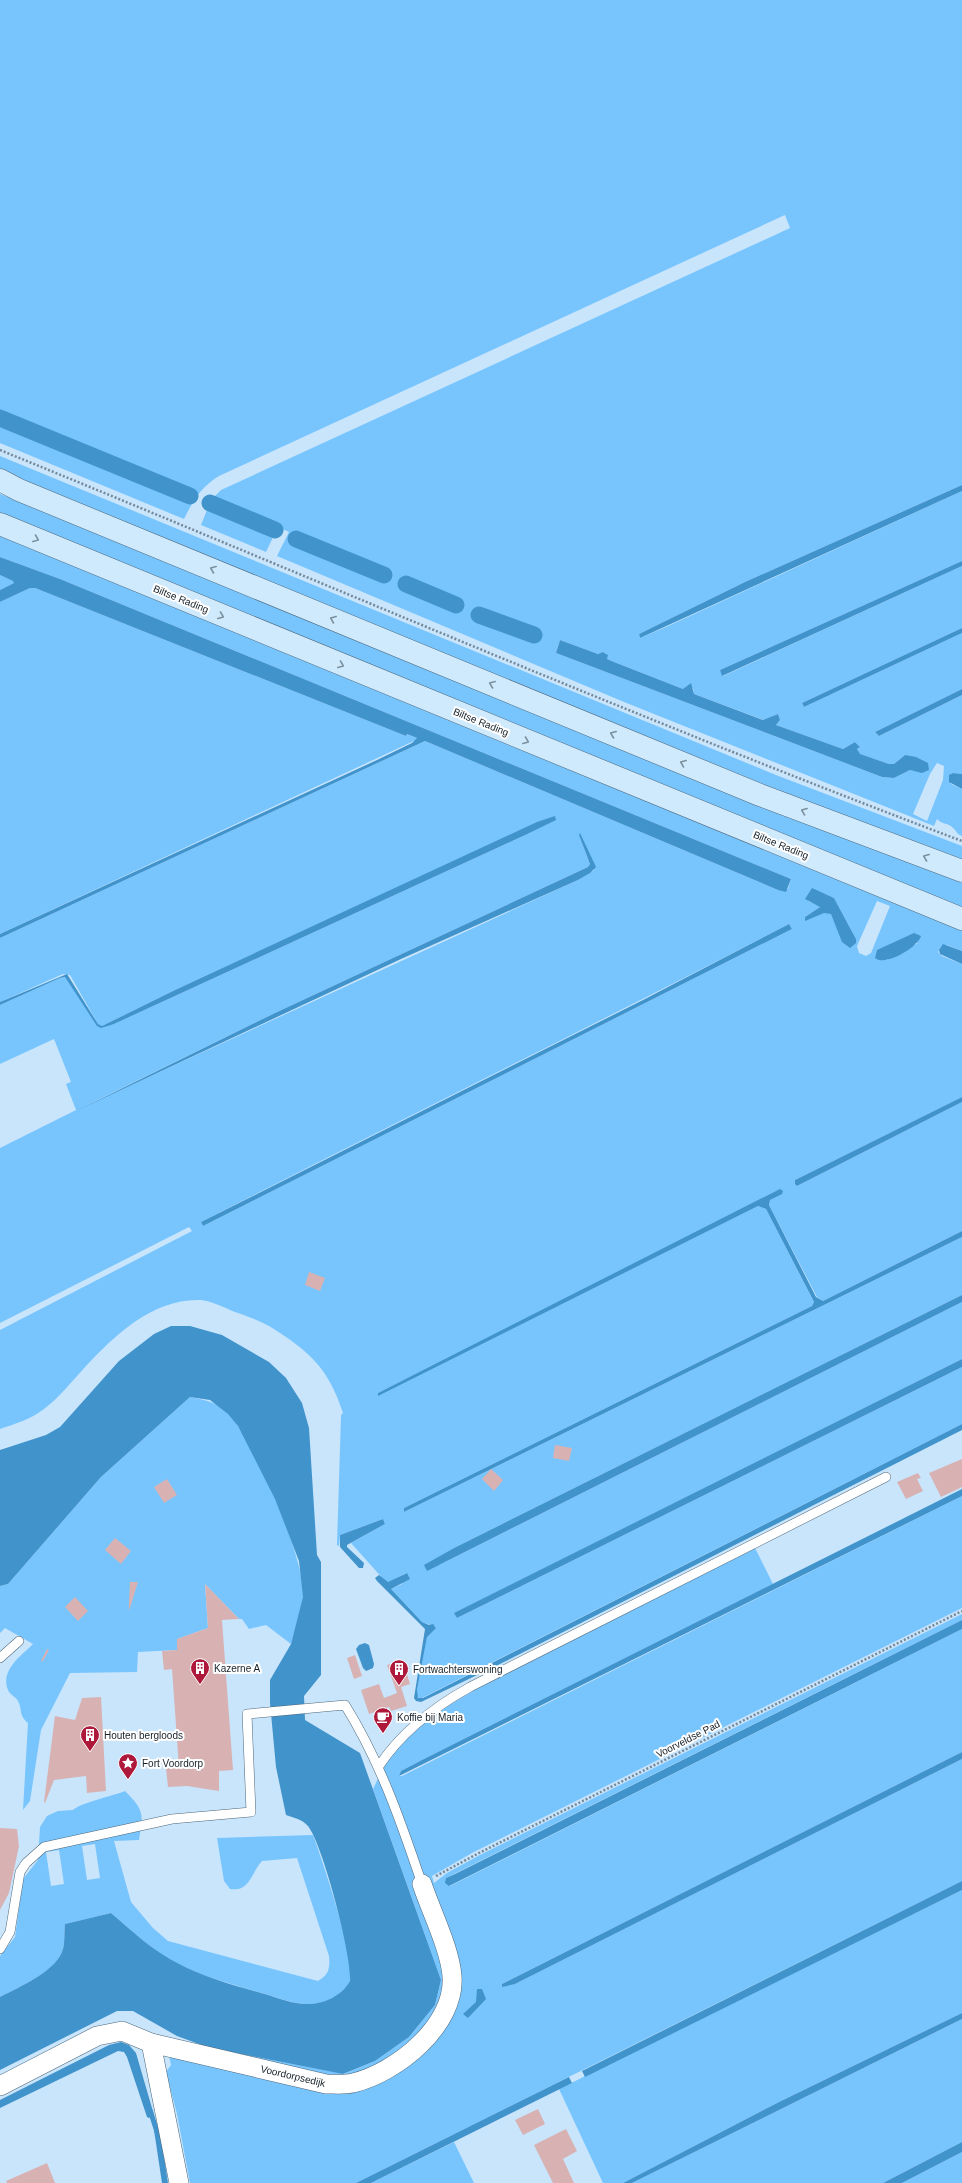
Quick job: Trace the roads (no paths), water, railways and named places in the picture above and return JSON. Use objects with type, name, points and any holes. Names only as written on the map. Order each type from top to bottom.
[{"type":"main road","points":[[0,480],[19,490],[760,795],[962,871]]},
{"type":"main road","name":"Biltse Rading","points":[[0,524],[962,920]]},
{"type":"street","name":"Voordorpsedijk","points":[[0,2086],[97,2036],[122,2031],[151,2043],[326,2084],[354,2082],[372,2076],[387,2068],[420,2044],[435,2027],[446,2008],[452,1987],[449,1961],[422,1884]]},
{"type":"street","points":[[151,2043],[179,2183]]},
{"type":"lane","points":[[378,1766],[390,1749],[424,1716],[470,1686],[886,1477]]},
{"type":"lane","points":[[0,1658],[19,1641]]},
{"type":"lane","points":[[0,1949],[10,1932],[20,1872],[26,1863],[44,1847],[172,1819],[251,1812],[247,1714],[345,1704],[378,1766],[401,1823],[422,1884]]},
{"type":"waterway","points":[[0,418],[190,496]]},
{"type":"waterway","points":[[210,503],[275,530]]},
{"type":"waterway","points":[[296,539],[384,575]]},
{"type":"waterway","points":[[406,584],[456,605]]},
{"type":"waterway","points":[[479,615],[534,635]]},
{"type":"waterway","points":[[150,2110],[158,2135]]},
{"type":"place","name":"Kazerne A","points":[[200,1685]]},
{"type":"place","name":"Fortwachterswoning","points":[[399,1686]]},
{"type":"place","name":"Koffie bij Maria","points":[[383,1734]]},
{"type":"place","name":"Houten bergloods","points":[[90,1752]]},
{"type":"place","name":"Fort Voordorp","points":[[128,1780]]}]
